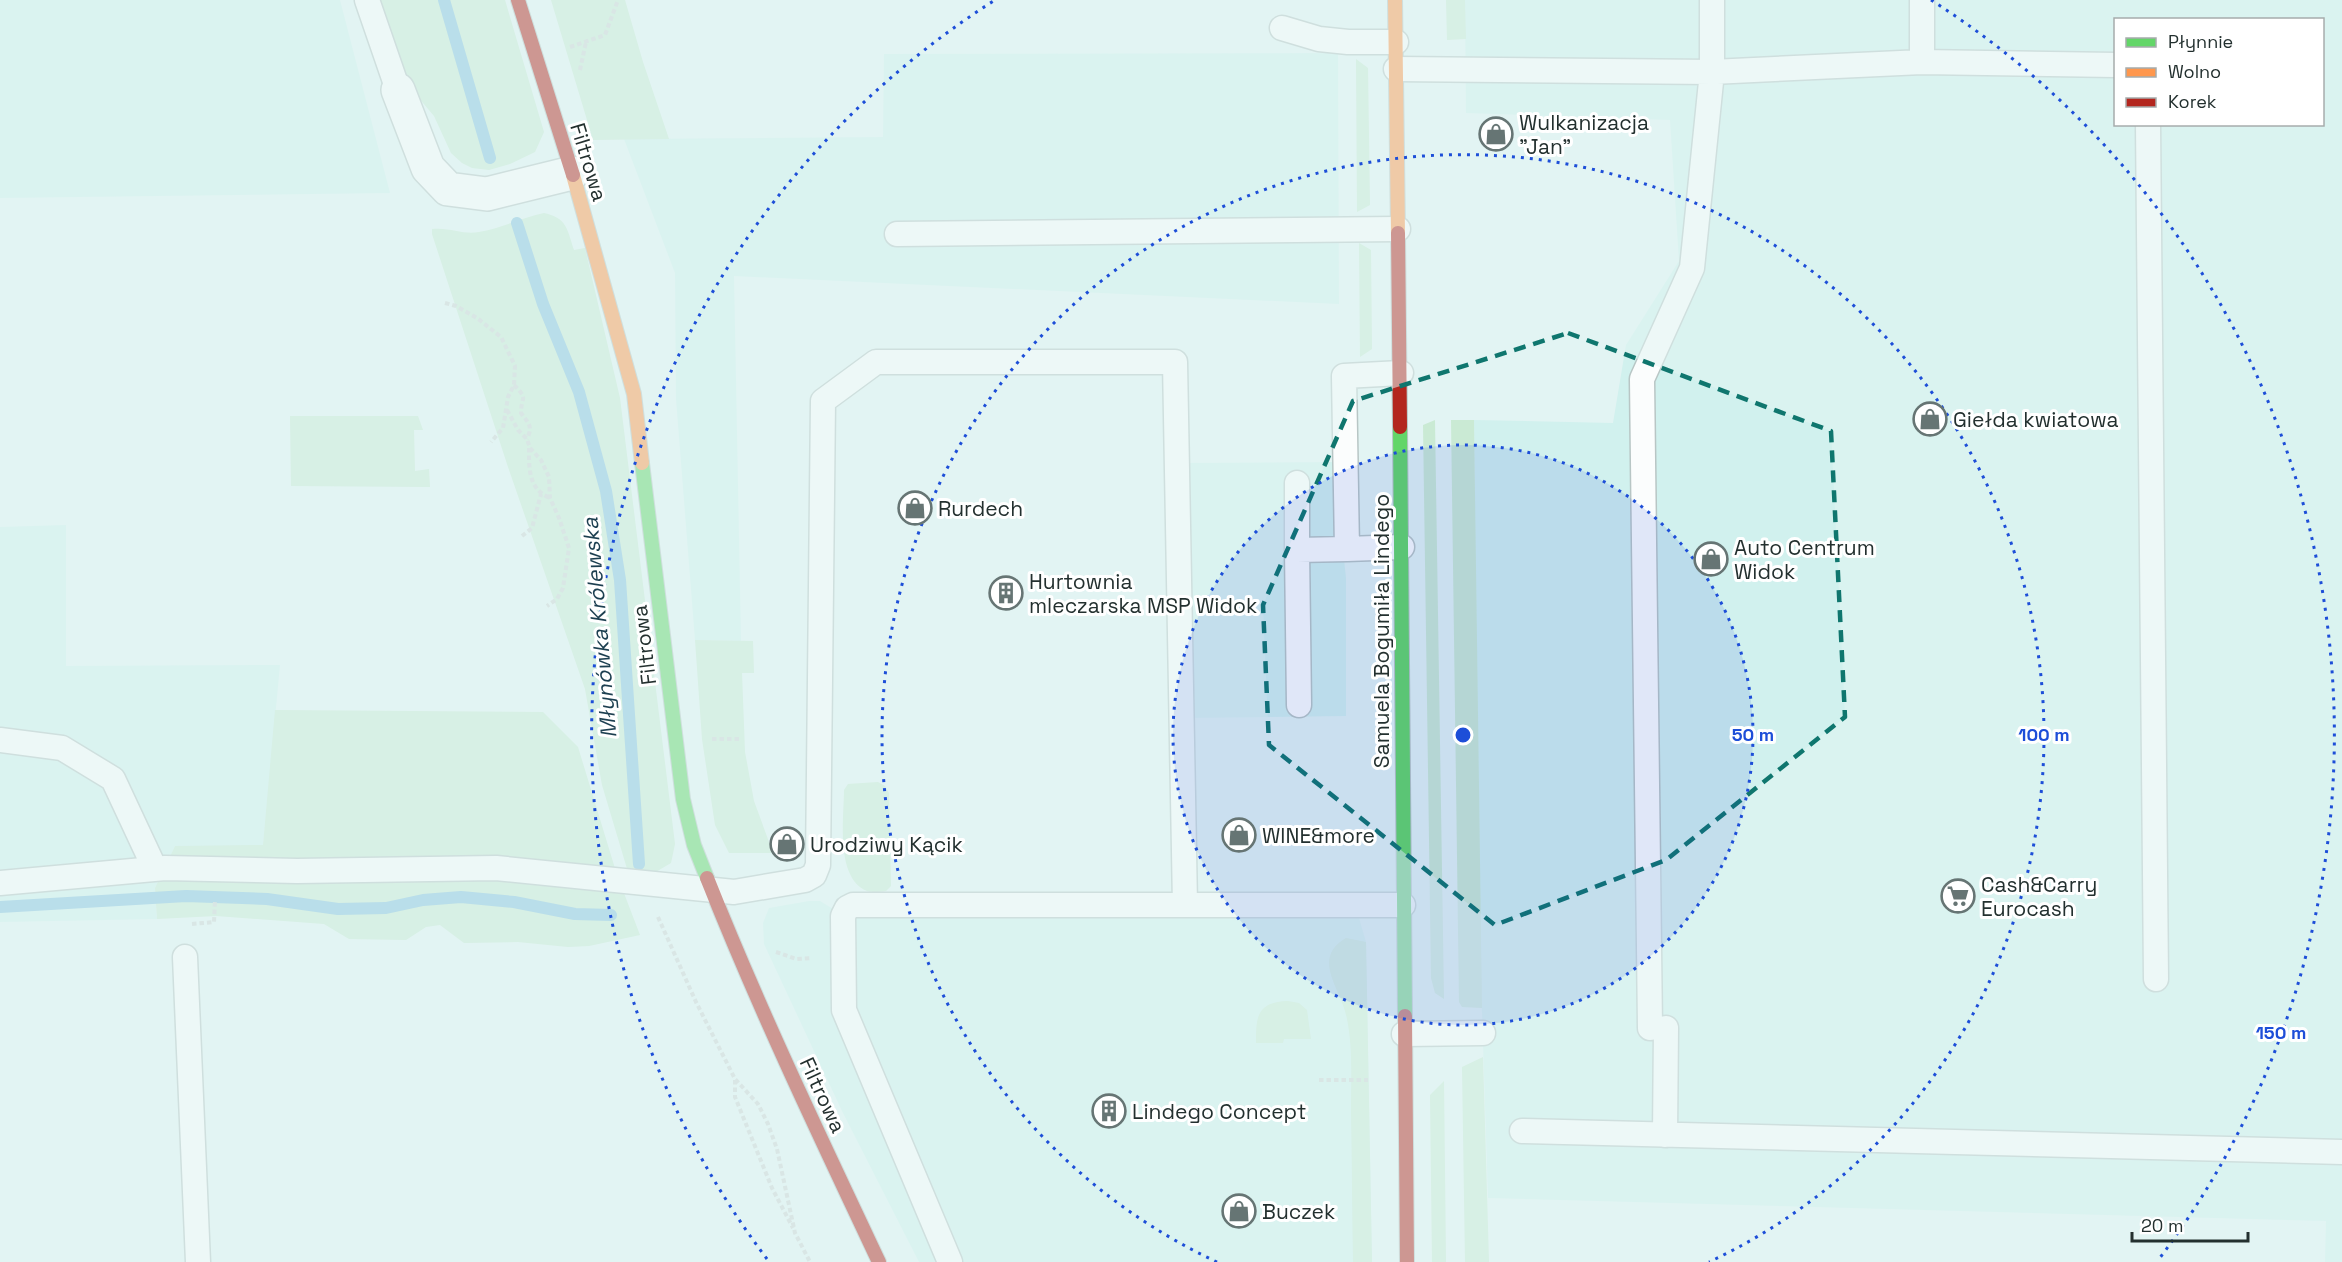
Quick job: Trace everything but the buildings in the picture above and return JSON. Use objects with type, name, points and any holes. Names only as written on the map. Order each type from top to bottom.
[{"type":"street","name":"Filtrowa","points":[[518,0],[572,172],[634,394],[683,799],[694,845],[710,890],[790,1075],[879,1262]]},
{"type":"street","name":"Samuela Bogumiła Lindego","points":[[1395,0],[1401,373],[1407,1262]]},
{"type":"street","points":[[398,90],[428,168],[448,189],[487,194],[572,172]]},
{"type":"lane","points":[[367,0],[398,90]]},
{"type":"lane","points":[[1665,1136],[1658,1028],[1642,379],[1692,268],[1712,72],[1712,0]]},
{"type":"lane","points":[[1922,0],[1922,62]]},
{"type":"lane","points":[[1282,28],[1328,40],[1396,42]]},
{"type":"lane","points":[[1396,69],[1712,72],[1922,62],[2114,65]]},
{"type":"lane","points":[[2148,126],[2156,979]]},
{"type":"lane","points":[[897,234],[1398,229]]},
{"type":"lane","points":[[0,883],[155,869],[297,871],[496,868],[734,892],[805,880],[814,875],[818,865],[824,401],[876,362],[1175,362],[1185,905]]},
{"type":"lane","points":[[1347,549],[1344,376],[1401,373]]},
{"type":"lane","points":[[1297,483],[1299,705]]},
{"type":"lane","points":[[1297,550],[1402,547]]},
{"type":"lane","points":[[0,740],[62,748],[113,779],[155,869]]},
{"type":"lane","points":[[950,1262],[844,1011],[843,916],[847,908],[853,905],[1403,905]]},
{"type":"lane","points":[[185,957],[198,1262]]},
{"type":"lane","points":[[1404,1034],[1483,1034]]},
{"type":"lane","points":[[1522,1131],[2342,1152]]},
{"type":"path","points":[[577,45],[605,35],[618,0]]},
{"type":"path","points":[[445,303],[456,306],[477,318],[501,338],[515,366],[514,385],[508,397],[502,428],[491,442]]},
{"type":"path","points":[[514,385],[524,395],[521,413],[531,424],[527,440]]},
{"type":"path","points":[[507,410],[518,430],[541,460],[549,477],[549,498],[559,518],[569,548],[562,588],[557,599],[547,606]]},
{"type":"path","points":[[530,446],[529,473],[541,494],[549,498]]},
{"type":"path","points":[[522,536],[532,528],[541,494]]},
{"type":"path","points":[[707,739],[739,739]]},
{"type":"path","points":[[625,882],[652,906],[696,1002],[735,1079],[758,1104],[768,1124],[777,1149],[795,1233]]},
{"type":"path","points":[[183,925],[214,922],[216,916]]},
{"type":"path","points":[[775,952],[795,959],[843,957]]},
{"type":"path","points":[[735,1079],[735,1097],[772,1188],[810,1262]]},
{"type":"path","points":[[1320,1080],[1378,1080]]},
{"type":"highlighted area","points":[[1568,333],[1831,431],[1845,717],[1666,860],[1495,925],[1269,745],[1263,605],[1353,401]]},
{"type":"shaded area","points":[[0,0],[340,0],[390,193],[0,198]]},
{"type":"shaded area","points":[[1465,0],[2342,0],[2342,1262],[2325,1262],[2326,1221],[1488,1198],[1477,858],[1474,420],[1613,423],[1626,345],[1679,261],[1670,120],[1466,113]]},
{"type":"shaded area","points":[[1338,53],[1339,304],[734,276],[741,641],[695,640],[676,399],[675,273],[624,139],[883,137],[884,54]]},
{"type":"shaded area","points":[[1340,462],[1341,531],[1346,578],[1346,716],[1186,718],[1185,463]]},
{"type":"shaded area","points":[[66,525],[66,666],[280,665],[263,846],[175,846],[155,888],[157,919],[0,922],[0,527]]},
{"type":"shaded area","name":"Lindego Concept","points":[[820,901],[838,912],[1357,911],[1366,942],[1372,1262],[919,1262],[842,1111],[764,944],[763,923],[769,908]]},
{"type":"green space","points":[[376,0],[505,0],[544,132],[535,152],[510,164],[489,170],[472,168],[451,153],[434,116],[407,84]]},
{"type":"green space","points":[[551,0],[625,0],[669,139],[593,140]]},
{"type":"green space","points":[[1446,0],[1465,0],[1466,39],[1447,40]]},
{"type":"green space","points":[[1356,59],[1368,68],[1370,205],[1357,212]]},
{"type":"green space","points":[[544,213],[562,221],[574,250],[585,248],[620,398],[675,844],[671,863],[654,873],[628,872],[602,785],[585,689],[508,467],[432,234],[432,229],[479,232]]},
{"type":"green space","points":[[1359,243],[1371,250],[1372,349],[1360,357]]},
{"type":"green space","points":[[290,416],[418,416],[423,430],[414,430],[415,471],[429,469],[430,487],[291,486]]},
{"type":"green space","points":[[1435,420],[1444,999],[1435,993],[1431,978],[1423,425]]},
{"type":"green space","points":[[1451,420],[1474,420],[1482,1008],[1462,1007],[1459,1002]]},
{"type":"green space","points":[[695,640],[753,641],[754,673],[742,673],[745,752],[754,801],[773,853],[729,853],[715,825],[702,739]]},
{"type":"green space","points":[[275,710],[543,712],[578,747],[617,875],[640,935],[589,946],[568,947],[518,942],[464,943],[440,925],[426,927],[406,940],[349,939],[324,924],[216,916],[157,919],[155,888],[175,846],[263,845]]},
{"type":"green space","points":[[878,782],[885,786],[889,793],[891,886],[886,891],[874,892],[867,891],[857,884],[850,874],[846,861],[843,831],[844,790],[848,784]]},
{"type":"green space","points":[[1346,938],[1366,942],[1372,1262],[1353,1262],[1350,1041],[1344,1008],[1329,965],[1330,955]]},
{"type":"green space","points":[[1288,1001],[1299,1003],[1307,1010],[1311,1039],[1284,1039],[1283,1043],[1256,1043],[1260,1012],[1270,1004]]},
{"type":"green space","points":[[1483,1057],[1489,1262],[1465,1262],[1462,1067]]},
{"type":"green space","points":[[1444,1081],[1446,1262],[1432,1262],[1430,1095]]},
{"type":"waterway","name":"Młynówka Królewska","points":[[444,0],[490,158]]},
{"type":"waterway","name":"Młynówka Królewska","points":[[517,223],[543,304],[579,392],[606,491],[620,580],[639,864]]},
{"type":"waterway","points":[[0,907],[186,896],[267,899],[338,909],[386,908],[423,900],[461,897],[514,902],[575,914],[611,915]]},
{"type":"traffic: fast","points":[[1400,427],[1405,1016]]},
{"type":"traffic: fast","points":[[642,463],[683,799],[694,845],[707,878]]},
{"type":"traffic: slow","points":[[1395,0],[1398,233]]},
{"type":"traffic: slow","points":[[573,175],[634,394],[642,463]]},
{"type":"traffic: jam","points":[[518,0],[573,175]]},
{"type":"traffic: jam","points":[[1398,233],[1400,427]]},
{"type":"traffic: jam","points":[[707,878],[768,1024],[879,1262]]},
{"type":"traffic: jam","points":[[1405,1016],[1407,1262]]},
{"type":"place","name":"Wulkanizacja \"Jan\"","points":[[1496,134]]},
{"type":"place","name":"Giełda kwiatowa","points":[[1930,419]]},
{"type":"place","name":"Rurdech","points":[[915,508]]},
{"type":"place","name":"Auto Centrum Widok","points":[[1711,559]]},
{"type":"place","name":"Hurtownia mleczarska MSP Widok","points":[[1006,593]]},
{"type":"place","name":"WINE&more","points":[[1239,835]]},
{"type":"place","name":"Urodziwy Kącik","points":[[787,844]]},
{"type":"place","name":"Cash&Carry Eurocash","points":[[1958,896]]},
{"type":"place","name":"Lindego Concept","points":[[1109,1111]]},
{"type":"place","name":"Buczek","points":[[1239,1211]]}]
